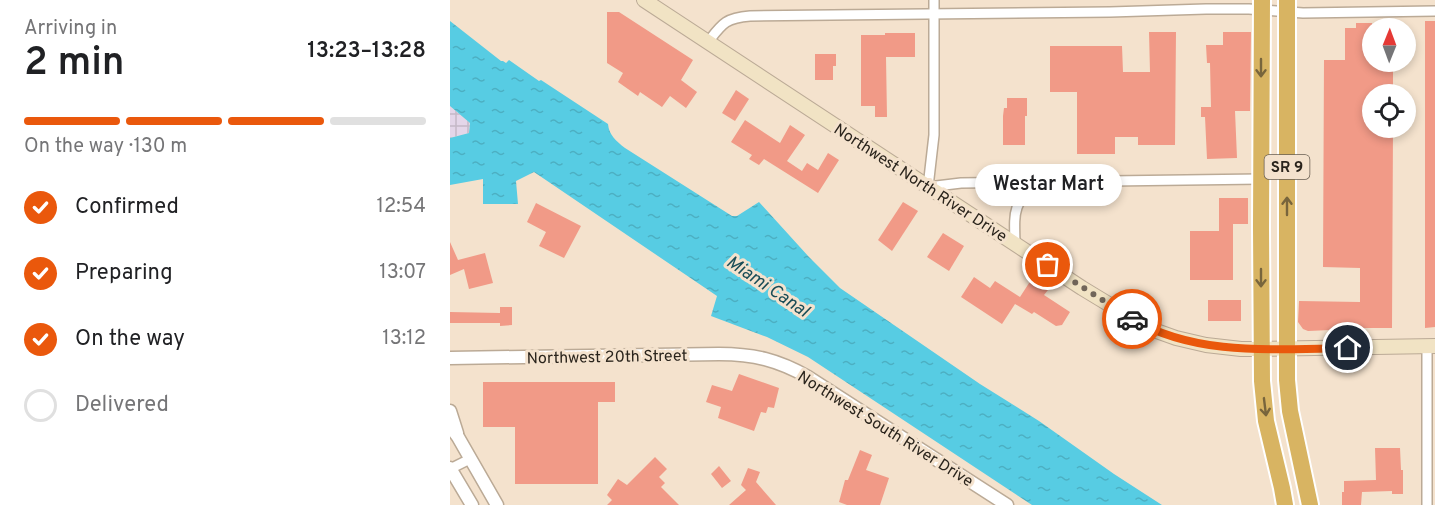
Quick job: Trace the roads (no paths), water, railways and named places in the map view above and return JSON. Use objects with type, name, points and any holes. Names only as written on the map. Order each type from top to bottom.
[{"type":"highway","name":"SR 9","points":[[1262,5],[1261,179],[1264,406],[1285,505]]},
{"type":"highway","name":"SR 9","points":[[1287,6],[1287,380],[1290,411],[1310,505]]},
{"type":"main road","name":"Northwest North River Drive","points":[[644,0],[1082,288],[1148,328],[1206,345],[1262,349]]},
{"type":"main road","points":[[1262,349],[1431,346]]},
{"type":"street","points":[[934,0],[934,135],[928,187],[961,183],[1038,181],[1261,179]]},
{"type":"street","points":[[708,42],[722,24],[742,16],[1206,9],[1262,5],[1435,11]]},
{"type":"street","points":[[1015,243],[1015,219],[1018,204],[1038,181]]},
{"type":"street","points":[[1427,505],[1431,346]]},
{"type":"street","name":"Northwest 20th Street","points":[[454,360],[720,354],[763,357]]},
{"type":"street","name":"Northwest South River Drive","points":[[763,357],[784,364],[808,377],[1007,505]]},
{"type":"street","points":[[450,411],[458,437]]},
{"type":"street","points":[[450,426],[497,505]]},
{"type":"street","points":[[470,459],[450,468],[472,505]]},
{"type":"water","name":"Miami Canal","points":[[450,21],[501,61],[506,63],[509,60],[608,124],[613,138],[625,148],[732,216],[737,216],[759,202],[840,288],[1162,505],[1032,505],[808,357],[767,337],[711,316],[717,296],[534,172],[516,181],[518,204],[483,204],[483,179],[450,185],[450,138],[469,133],[470,123],[450,106]]},
{"type":"place","name":"Westar Mart","points":[[1048,265]]}]
